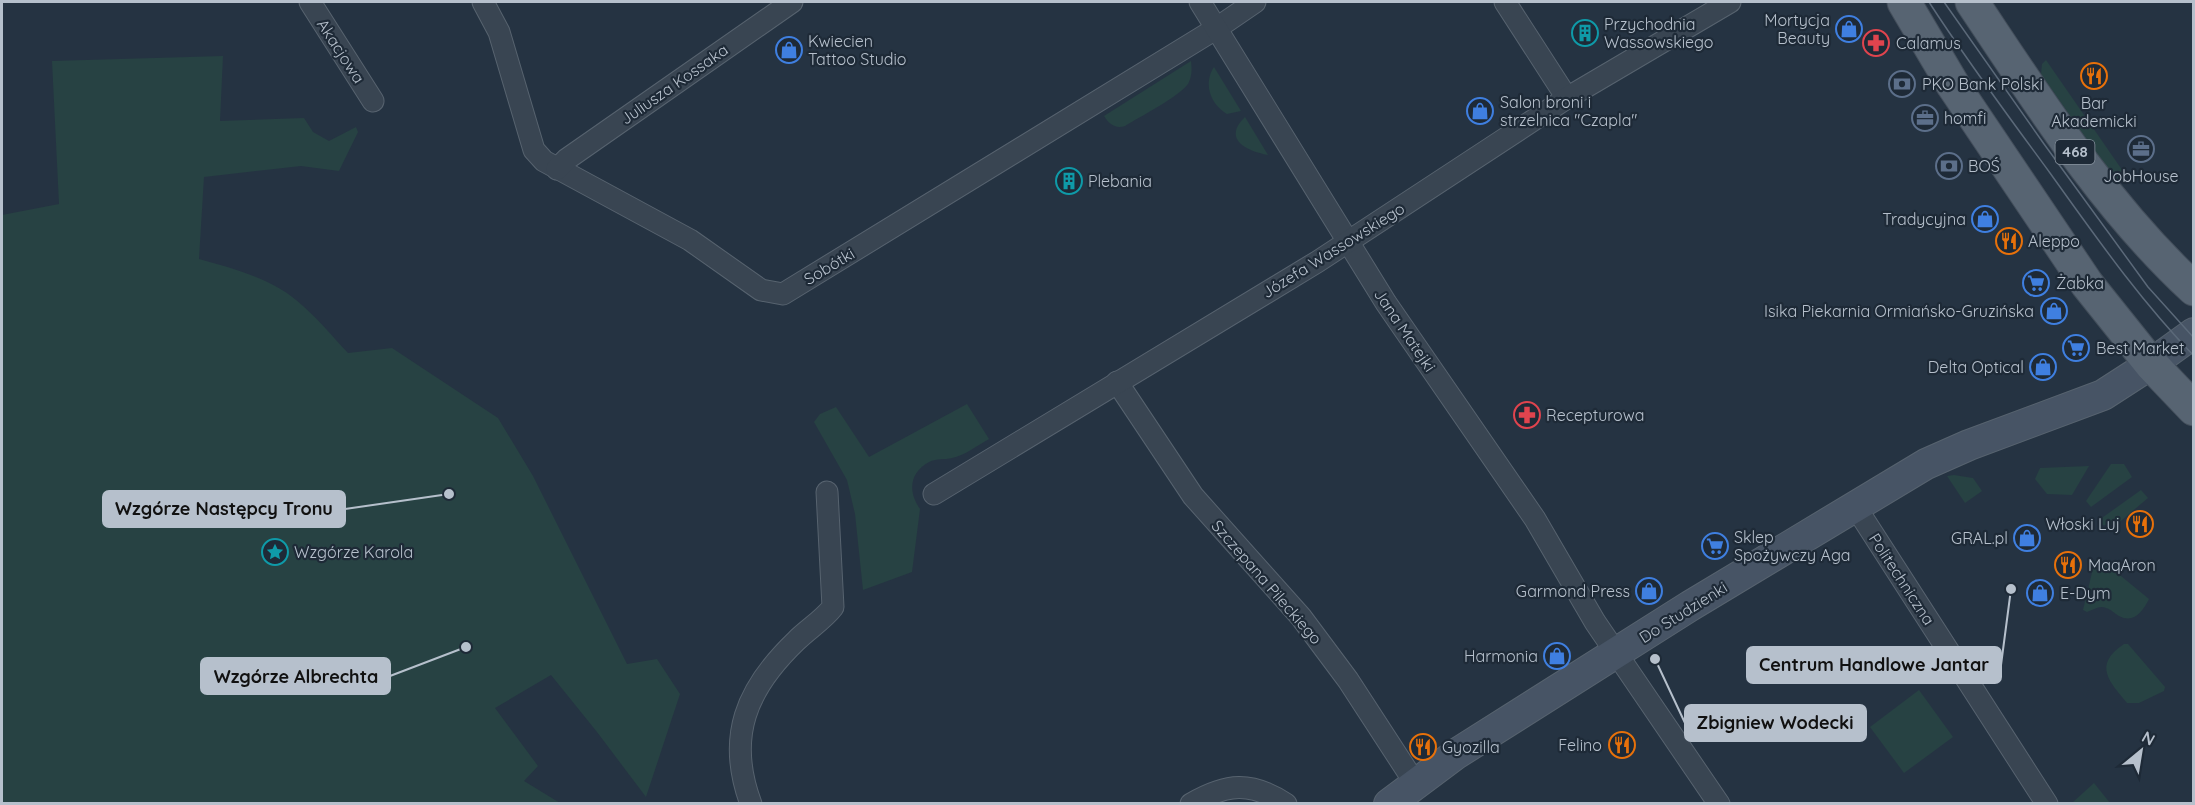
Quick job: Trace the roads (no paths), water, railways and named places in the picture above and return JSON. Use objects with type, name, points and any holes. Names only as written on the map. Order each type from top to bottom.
[{"type":"main road","points":[[1904,2],[1953,85],[2087,284],[2151,364],[2193,409]]},
{"type":"main road","name":"468","points":[[1972,2],[2029,88],[2111,201],[2169,267],[2193,290]]},
{"type":"main road","name":"Do Studzienki","points":[[1389,804],[1456,753],[1690,606],[1926,464],[1978,441],[2103,395],[2193,333]]},
{"type":"street","name":"Akacjowa","points":[[310,2],[373,101]]},
{"type":"street","name":"Sobótki","points":[[483,2],[499,32],[534,150],[544,160],[556,169],[690,240],[761,290],[783,294],[1217,28],[1255,2]]},
{"type":"street","name":"Juliusza Kossaka","points":[[556,169],[567,159],[792,2]]},
{"type":"street","name":"Jana Matejki","points":[[1200,2],[1300,162],[1347,243],[1535,519],[1595,621],[1719,804]]},
{"type":"street","points":[[1505,2],[1568,98]]},
{"type":"street","name":"Józefa Wassowskiego","points":[[934,494],[1347,243],[1568,98],[1730,2]]},
{"type":"street","name":"Szczepana Pileckiego","points":[[1117,382],[1193,496],[1301,617],[1348,680],[1415,783]]},
{"type":"street","points":[[751,804],[739,761],[741,728],[749,705],[771,666],[827,615],[833,606],[827,492]]},
{"type":"street","name":"Politechniczna","points":[[1855,506],[2047,804]]},
{"type":"street","points":[[1191,804],[1214,792],[1232,788],[1252,788],[1268,792],[1286,804]]},
{"type":"tram line","points":[[1929,2],[1988,89],[2101,244],[2136,290],[2194,356]]},
{"type":"tram line","points":[[1944,2],[2148,287],[2194,338]]},
{"type":"place","name":"Mortycja Beauty","points":[[1849,29]]},
{"type":"place","name":"Przychodnia Wassowskiego","points":[[1585,33]]},
{"type":"place","name":"Calamus","points":[[1876,43]]},
{"type":"place","name":"Kwiecien Tattoo Studio","points":[[789,50]]},
{"type":"place","name":"Bar Akademicki","points":[[2094,76]]},
{"type":"place","name":"PKO Bank Polski","points":[[1902,84]]},
{"type":"place","name":"Salon broni i strzelnica \"Czapla\"","points":[[1480,111]]},
{"type":"place","name":"homfi","points":[[1925,118]]},
{"type":"place","name":"JobHouse","points":[[2141,149]]},
{"type":"place","name":"BOŚ","points":[[1949,166]]},
{"type":"place","name":"Plebania","points":[[1069,181]]},
{"type":"place","name":"Tradycyjna","points":[[1985,219]]},
{"type":"place","name":"Aleppo","points":[[2009,241]]},
{"type":"place","name":"Żabka","points":[[2036,283]]},
{"type":"place","name":"Isika Piekarnia Ormiańsko-Gruzińska","points":[[2054,311]]},
{"type":"place","name":"Best Market","points":[[2076,348]]},
{"type":"place","name":"Delta Optical","points":[[2043,367]]},
{"type":"place","name":"Recepturowa","points":[[1527,415]]},
{"type":"place","name":"Wzgórze Następcy Tronu","points":[[449,494]]},
{"type":"place","name":"Włoski Luj","points":[[2140,524]]},
{"type":"place","name":"GRAL.pl","points":[[2027,538]]},
{"type":"place","name":"Sklep Spożywczy Aga","points":[[1715,546]]},
{"type":"place","name":"Wzgórze Karola","points":[[275,552]]},
{"type":"place","name":"MaqAron","points":[[2068,565]]},
{"type":"place","name":"Centrum Handlowe Jantar","points":[[2011,589]]},
{"type":"place","name":"Garmond Press","points":[[1649,591]]},
{"type":"place","name":"E-Dym","points":[[2040,593]]},
{"type":"place","name":"Wzgórze Albrechta","points":[[466,647]]},
{"type":"place","name":"Harmonia","points":[[1557,656]]},
{"type":"place","name":"Zbigniew Wodecki","points":[[1655,659]]},
{"type":"place","name":"Felino","points":[[1622,745]]},
{"type":"place","name":"Gyozilla","points":[[1423,747]]}]
